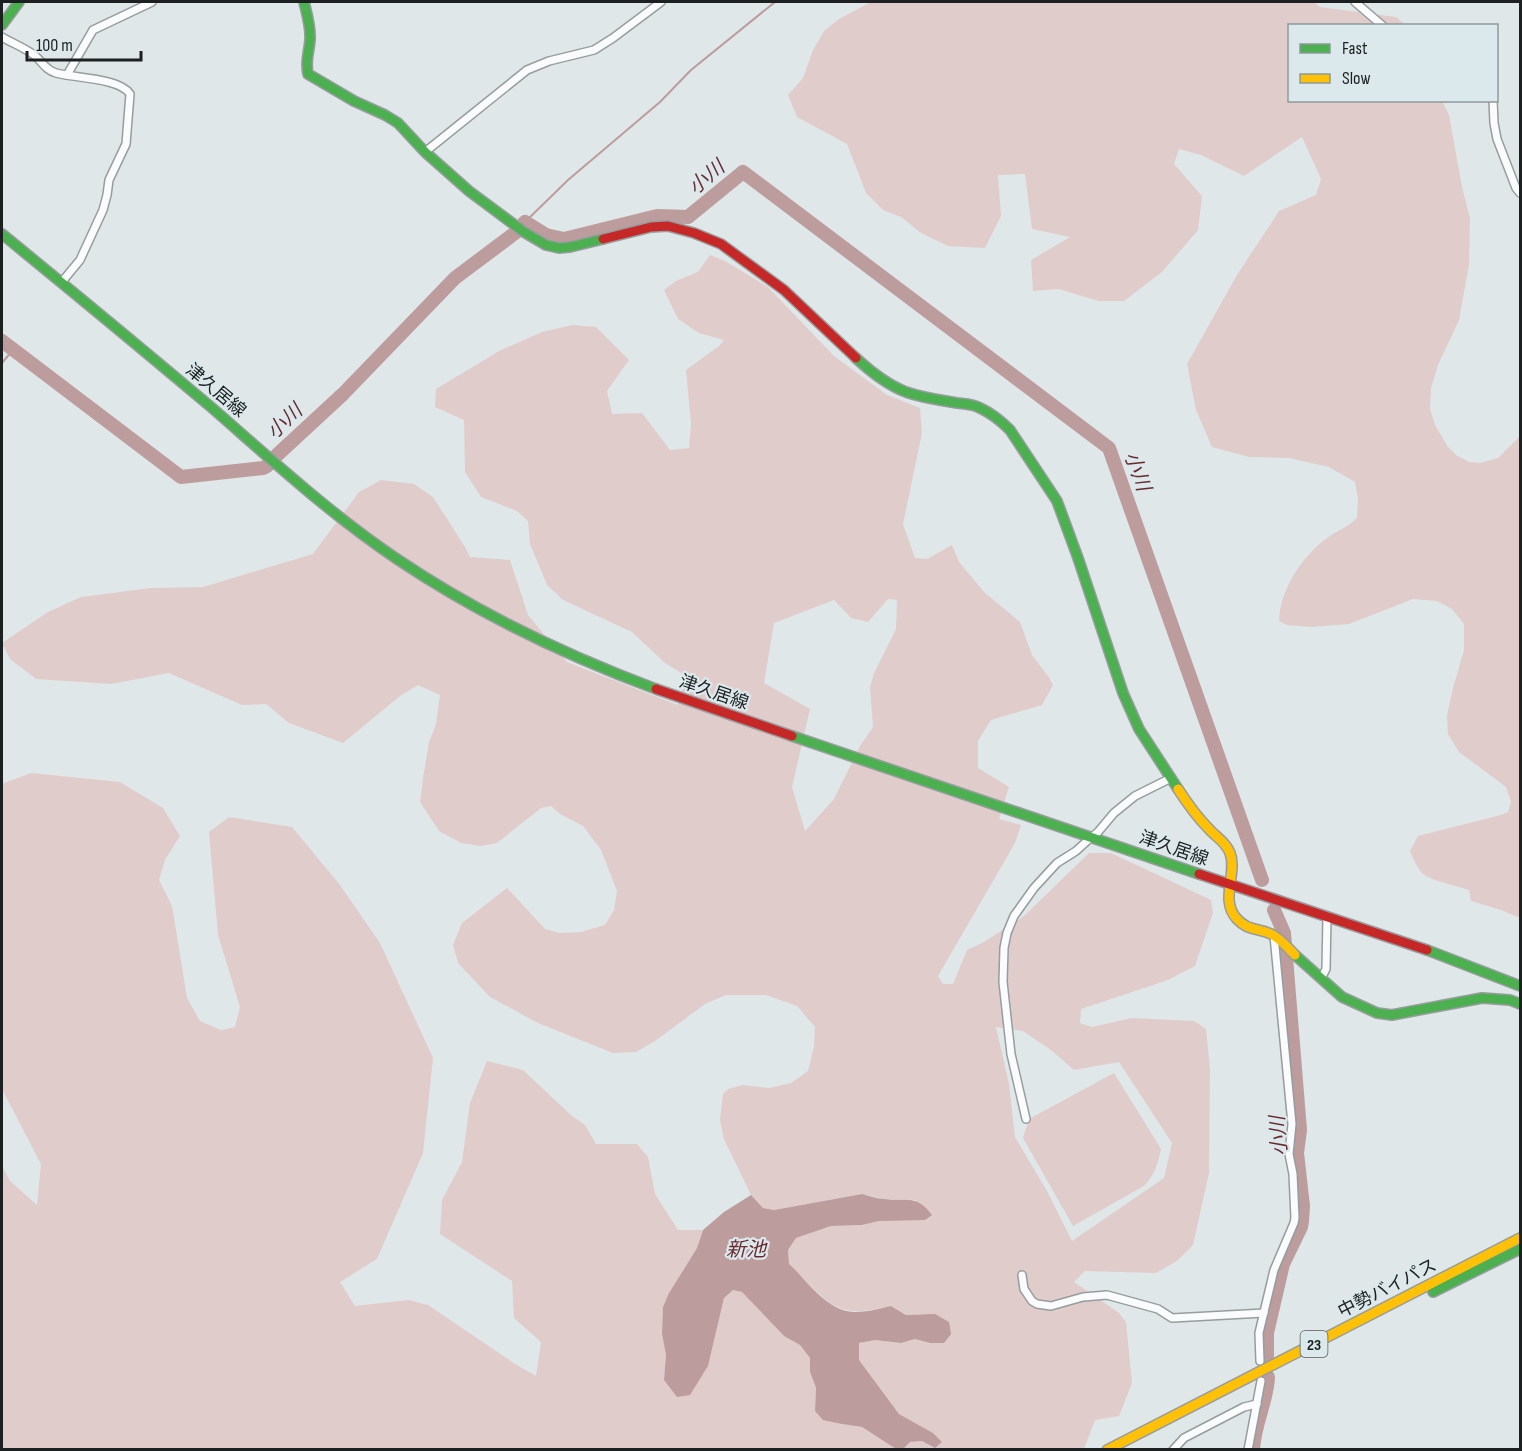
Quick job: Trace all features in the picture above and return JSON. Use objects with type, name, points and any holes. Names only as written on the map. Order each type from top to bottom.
[{"type":"main road","points":[[2,25],[19,2]]},
{"type":"main road","points":[[304,2],[310,28],[310,42],[304,62],[308,74],[398,123],[425,152],[469,191],[524,232],[546,245],[559,248],[651,227],[668,226],[694,233],[721,244],[784,290],[863,365],[894,387],[932,399],[972,405],[981,408],[1002,422],[1010,430],[1057,501],[1123,693],[1139,729],[1188,805],[1230,851],[1233,864],[1228,894],[1232,911],[1237,919],[1248,928],[1269,933],[1342,997],[1377,1013],[1392,1015],[1482,998],[1510,1000],[1521,1004]]},
{"type":"main road","name":"津久居線","points":[[2,234],[360,534],[489,614],[555,648],[631,681],[1229,885],[1433,952],[1521,986]]},
{"type":"main road","name":"中勢バイパス","points":[[1107,1449],[1521,1238]]},
{"type":"main road","name":"中勢バイパス","points":[[1116,1449],[1321,1343],[1470,1275],[1521,1249]]},
{"type":"street","points":[[67,75],[93,30],[152,2]]},
{"type":"street","points":[[425,152],[527,70],[549,61],[594,50],[661,2]]},
{"type":"street","points":[[1355,2],[1381,24]]},
{"type":"street","points":[[2,37],[34,55],[50,71],[124,87],[130,94],[126,144],[109,180],[103,210],[80,260],[61,283]]},
{"type":"street","points":[[1492,102],[1497,139],[1516,188],[1521,193]]},
{"type":"street","points":[[1026,1119],[1011,1054],[1003,982],[1004,948],[1014,916],[1034,888],[1057,863],[1076,851],[1098,832],[1113,813],[1135,796],[1171,778]]},
{"type":"street","points":[[1321,978],[1326,969],[1327,916]]},
{"type":"street","points":[[1260,1361],[1259,1340],[1274,1270],[1295,1218],[1293,1174],[1289,1154],[1292,1124],[1281,942]]},
{"type":"street","points":[[1022,1275],[1024,1289],[1032,1301],[1037,1304],[1051,1306],[1083,1297],[1107,1295],[1158,1309],[1172,1318],[1264,1312]]},
{"type":"street","points":[[1248,1449],[1261,1381]]},
{"type":"street","points":[[1173,1449],[1184,1438],[1244,1407],[1257,1404]]},
{"type":"shaded area","points":[[871,2],[1314,2],[1320,7],[1396,17],[1405,24],[1288,24],[1288,102],[1442,102],[1449,115],[1470,218],[1469,265],[1459,320],[1438,365],[1431,388],[1430,409],[1435,425],[1448,447],[1456,455],[1469,462],[1480,463],[1498,458],[1520,436],[1520,918],[1471,901],[1469,890],[1425,876],[1418,868],[1410,851],[1418,836],[1501,815],[1508,812],[1511,802],[1506,787],[1459,752],[1448,734],[1447,715],[1464,650],[1464,624],[1452,609],[1437,601],[1413,599],[1349,624],[1311,627],[1287,625],[1279,621],[1280,609],[1288,585],[1302,562],[1330,536],[1357,518],[1358,499],[1355,482],[1329,467],[1289,458],[1249,457],[1212,447],[1196,410],[1187,364],[1237,275],[1279,211],[1316,195],[1321,179],[1302,137],[1244,176],[1201,155],[1179,149],[1174,164],[1202,196],[1198,230],[1162,272],[1124,301],[1098,301],[1059,289],[1033,291],[1031,260],[1070,237],[1032,229],[1025,174],[998,175],[1001,216],[985,248],[948,246],[921,233],[901,217],[883,210],[866,193],[847,144],[797,117],[788,95],[803,78],[813,50],[824,31],[839,19]]},
{"type":"shaded area","points":[[710,255],[725,261],[768,287],[834,356],[887,395],[920,408],[922,433],[903,524],[915,558],[927,559],[952,545],[959,562],[985,593],[1020,622],[1032,655],[1053,685],[1042,705],[991,720],[978,741],[978,768],[1009,787],[999,819],[1021,825],[1015,843],[938,976],[943,984],[953,984],[967,950],[984,942],[1024,916],[1089,853],[1111,853],[1211,900],[1213,913],[1195,966],[1168,980],[1081,1009],[1080,1023],[1092,1027],[1132,1018],[1194,1021],[1206,1029],[1210,1069],[1209,1173],[1193,1245],[1177,1261],[1156,1273],[1085,1271],[1074,1282],[1119,1313],[1126,1322],[1132,1383],[1119,1416],[1095,1420],[1084,1449],[903,1449],[909,1442],[922,1441],[933,1433],[899,1414],[859,1360],[859,1343],[875,1340],[901,1343],[915,1339],[930,1343],[922,1314],[907,1315],[891,1306],[855,1311],[832,1305],[789,1265],[788,1250],[796,1238],[831,1226],[862,1225],[879,1221],[917,1200],[884,1199],[862,1194],[774,1210],[763,1208],[751,1195],[724,1139],[720,1120],[723,1094],[728,1089],[743,1085],[769,1088],[791,1083],[808,1071],[814,1046],[815,1027],[797,1006],[766,995],[726,995],[705,1004],[655,1041],[636,1052],[613,1053],[538,1023],[490,997],[458,963],[453,945],[462,923],[507,888],[545,929],[559,933],[581,932],[605,925],[614,910],[617,891],[601,850],[583,826],[560,814],[551,806],[541,808],[497,843],[481,846],[461,843],[439,831],[420,802],[429,742],[436,724],[440,695],[418,685],[400,696],[343,743],[289,723],[266,704],[242,705],[169,673],[111,684],[36,679],[10,659],[2,643],[48,612],[81,597],[151,588],[203,587],[313,554],[359,492],[381,480],[414,484],[433,497],[470,557],[510,560],[528,615],[567,662],[678,705],[686,676],[665,663],[632,632],[563,600],[547,585],[530,544],[528,521],[517,511],[481,497],[465,472],[464,420],[435,407],[436,389],[501,350],[542,332],[572,325],[596,327],[629,360],[607,391],[612,414],[642,413],[670,450],[689,448],[691,424],[686,370],[724,340],[699,333],[678,319],[664,290],[676,281],[698,272]],"holes":[[[888,599],[897,600],[896,629],[874,673],[870,687],[873,727],[860,746],[834,799],[805,831],[792,787],[810,709],[764,683],[774,623],[834,600],[851,618],[868,622]],[[996,1027],[1023,1031],[1051,1050],[1074,1070],[1119,1062],[1172,1143],[1164,1178],[1072,1241],[1047,1191],[1015,1137],[1009,1084]]]},
{"type":"shaded area","points":[[31,773],[120,782],[163,808],[180,836],[165,860],[159,880],[172,906],[187,998],[200,1021],[221,1030],[235,1027],[240,1007],[218,935],[209,832],[229,817],[292,827],[340,885],[380,943],[433,1058],[423,1153],[377,1259],[340,1282],[355,1306],[409,1300],[428,1305],[536,1376],[541,1342],[514,1318],[512,1281],[440,1234],[442,1200],[462,1162],[470,1103],[487,1061],[523,1070],[572,1116],[585,1125],[596,1144],[637,1144],[648,1157],[655,1194],[678,1230],[703,1230],[697,1248],[663,1307],[662,1334],[666,1355],[664,1380],[690,1394],[708,1366],[724,1298],[733,1290],[742,1292],[784,1336],[800,1345],[810,1358],[810,1372],[816,1388],[815,1411],[842,1424],[862,1427],[896,1449],[2,1449],[2,1166],[10,1181],[37,1205],[41,1164],[2,1089],[2,784]]},
{"type":"shaded area","points":[[1114,1073],[1161,1149],[1153,1174],[1144,1186],[1073,1226],[1023,1138],[1029,1119]]},
{"type":"water","name":"新池","points":[[862,1194],[911,1200],[921,1204],[932,1215],[925,1220],[879,1221],[862,1225],[831,1226],[796,1238],[788,1250],[789,1264],[826,1301],[844,1310],[854,1312],[891,1306],[906,1315],[935,1314],[949,1322],[951,1334],[944,1343],[930,1343],[915,1339],[901,1343],[875,1340],[859,1343],[859,1360],[899,1414],[933,1433],[942,1442],[935,1448],[922,1441],[910,1442],[903,1449],[896,1449],[862,1427],[823,1420],[815,1411],[816,1388],[810,1372],[810,1358],[800,1345],[784,1336],[742,1292],[733,1290],[724,1298],[708,1366],[690,1395],[677,1397],[664,1380],[666,1355],[662,1334],[663,1307],[697,1248],[703,1230],[724,1212],[751,1195],[763,1208],[774,1210]]},
{"type":"waterway","points":[[525,222],[568,180],[660,102],[691,70],[775,2]]},
{"type":"waterway","name":"小川","points":[[2,341],[181,477],[263,468],[343,394],[455,278],[515,233],[525,222],[546,235],[564,239],[657,216],[688,217],[743,172],[1109,448],[1262,880]]},
{"type":"waterway","points":[[2,363],[12,351]]},
{"type":"waterway","name":"小川","points":[[1267,1356],[1267,1333],[1283,1264],[1301,1227],[1303,1206],[1297,1153],[1300,1130],[1284,933],[1274,910]]},
{"type":"waterway","name":"小川","points":[[1253,1450],[1268,1377]]},
{"type":"traffic: fast","points":[[2,25],[19,2]]},
{"type":"traffic: fast","points":[[304,2],[310,30],[308,74],[398,123],[425,152],[469,191],[524,232],[546,245],[559,248],[570,247],[603,239]]},
{"type":"traffic: fast","points":[[2,234],[211,407],[279,467],[372,542],[427,579],[522,632],[656,689]]},
{"type":"traffic: fast","points":[[856,358],[880,378],[899,389],[925,397],[969,404],[992,415],[1010,430],[1057,501],[1123,693],[1139,729],[1178,789]]},
{"type":"traffic: fast","points":[[792,736],[1199,874]]},
{"type":"traffic: fast","points":[[1427,950],[1520,986]]},
{"type":"traffic: fast","points":[[1295,955],[1342,997],[1377,1013],[1392,1015],[1482,998],[1510,1000],[1520,1004]]},
{"type":"traffic: fast","points":[[1433,1292],[1520,1249]]},
{"type":"traffic: slow","points":[[1178,789],[1196,815],[1230,853],[1232,869],[1229,903],[1232,912],[1241,923],[1274,936],[1295,955]]},
{"type":"traffic: slow","points":[[1107,1450],[1520,1238]]},
{"type":"traffic: jam","points":[[603,239],[651,227],[668,226],[721,244],[784,290],[856,358]]},
{"type":"traffic: jam","points":[[656,689],[792,736]]},
{"type":"traffic: jam","points":[[1199,874],[1427,950]]}]
